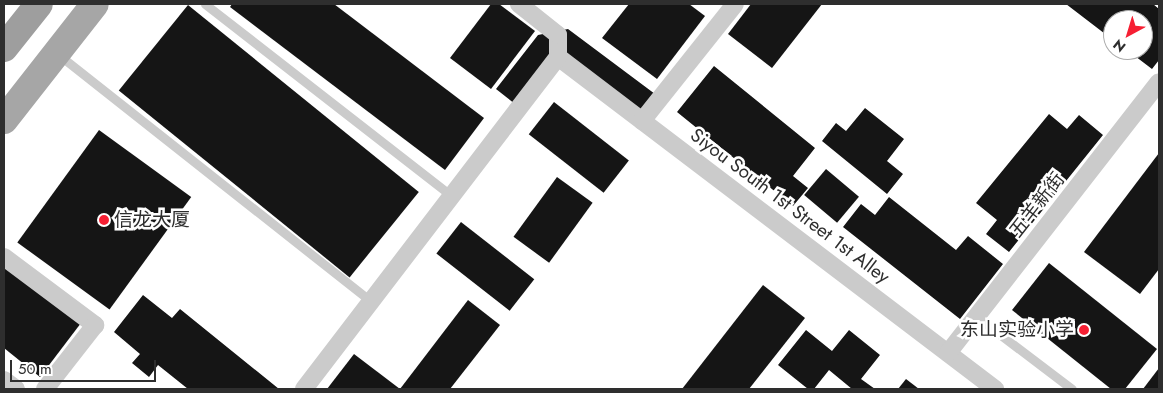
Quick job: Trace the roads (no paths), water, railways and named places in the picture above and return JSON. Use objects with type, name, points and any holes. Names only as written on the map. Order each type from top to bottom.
[{"type":"highway","points":[[4,48],[39,4]]},
{"type":"main road","points":[[4,120],[95,4]]},
{"type":"street","points":[[304,389],[558,57],[558,35],[519,4]]},
{"type":"street","points":[[642,121],[735,4]]},
{"type":"street","name":"Siyou South 1st Street 1st Alley","points":[[558,57],[996,389]]},
{"type":"street","name":"五羊新街","points":[[948,353],[1159,82]]},
{"type":"street","points":[[4,257],[95,325],[45,389]]},
{"type":"street","points":[[4,380],[16,389]]},
{"type":"lane","points":[[205,4],[452,196]]},
{"type":"lane","points":[[56,52],[371,301]]},
{"type":"lane","points":[[976,317],[1072,389]]},
{"type":"place","name":"信龙大厦","points":[[104,220]]},
{"type":"place","name":"东山实验小学","points":[[1084,330]]}]
